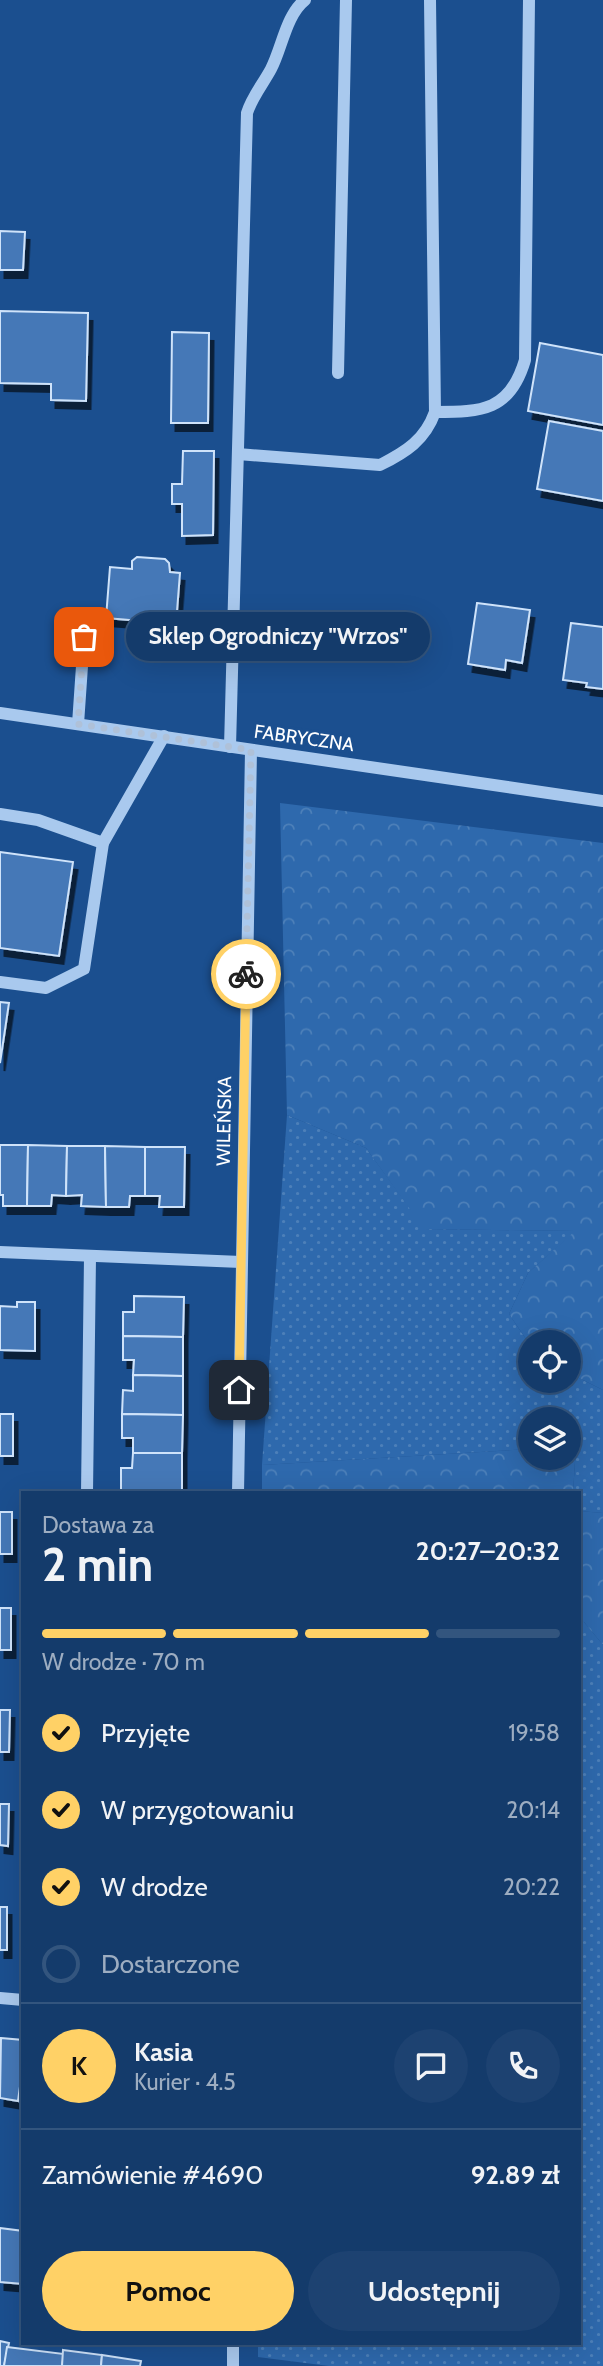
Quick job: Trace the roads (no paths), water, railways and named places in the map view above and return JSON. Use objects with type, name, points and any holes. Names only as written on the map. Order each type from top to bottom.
[{"type":"street","points":[[230,747],[247,113],[283,43],[292,18],[305,0]]},
{"type":"street","points":[[338,373],[346,0]]},
{"type":"street","points":[[238,454],[380,465],[398,456],[429,430],[435,412],[430,0]]},
{"type":"street","points":[[435,412],[473,412],[492,407],[508,395],[520,379],[525,360],[529,0]]},
{"type":"street","points":[[78,724],[84,637]]},
{"type":"street","name":"FABRYCZNA","points":[[0,713],[603,801]]},
{"type":"street","points":[[0,982],[46,988],[84,969],[103,843],[164,736]]},
{"type":"street","name":"WILEŃSKA","points":[[238,1491],[251,750]]},
{"type":"street","points":[[0,814],[38,820],[103,843]]},
{"type":"street","points":[[0,1252],[241,1262]]},
{"type":"street","points":[[87,1491],[90,1257]]},
{"type":"street","points":[[0,1998],[21,2000]]},
{"type":"street","points":[[233,2345],[233,2366]]},
{"type":"place","name":"Sklep Ogrodniczy \"Wrzos\"","points":[[84,637]]}]
